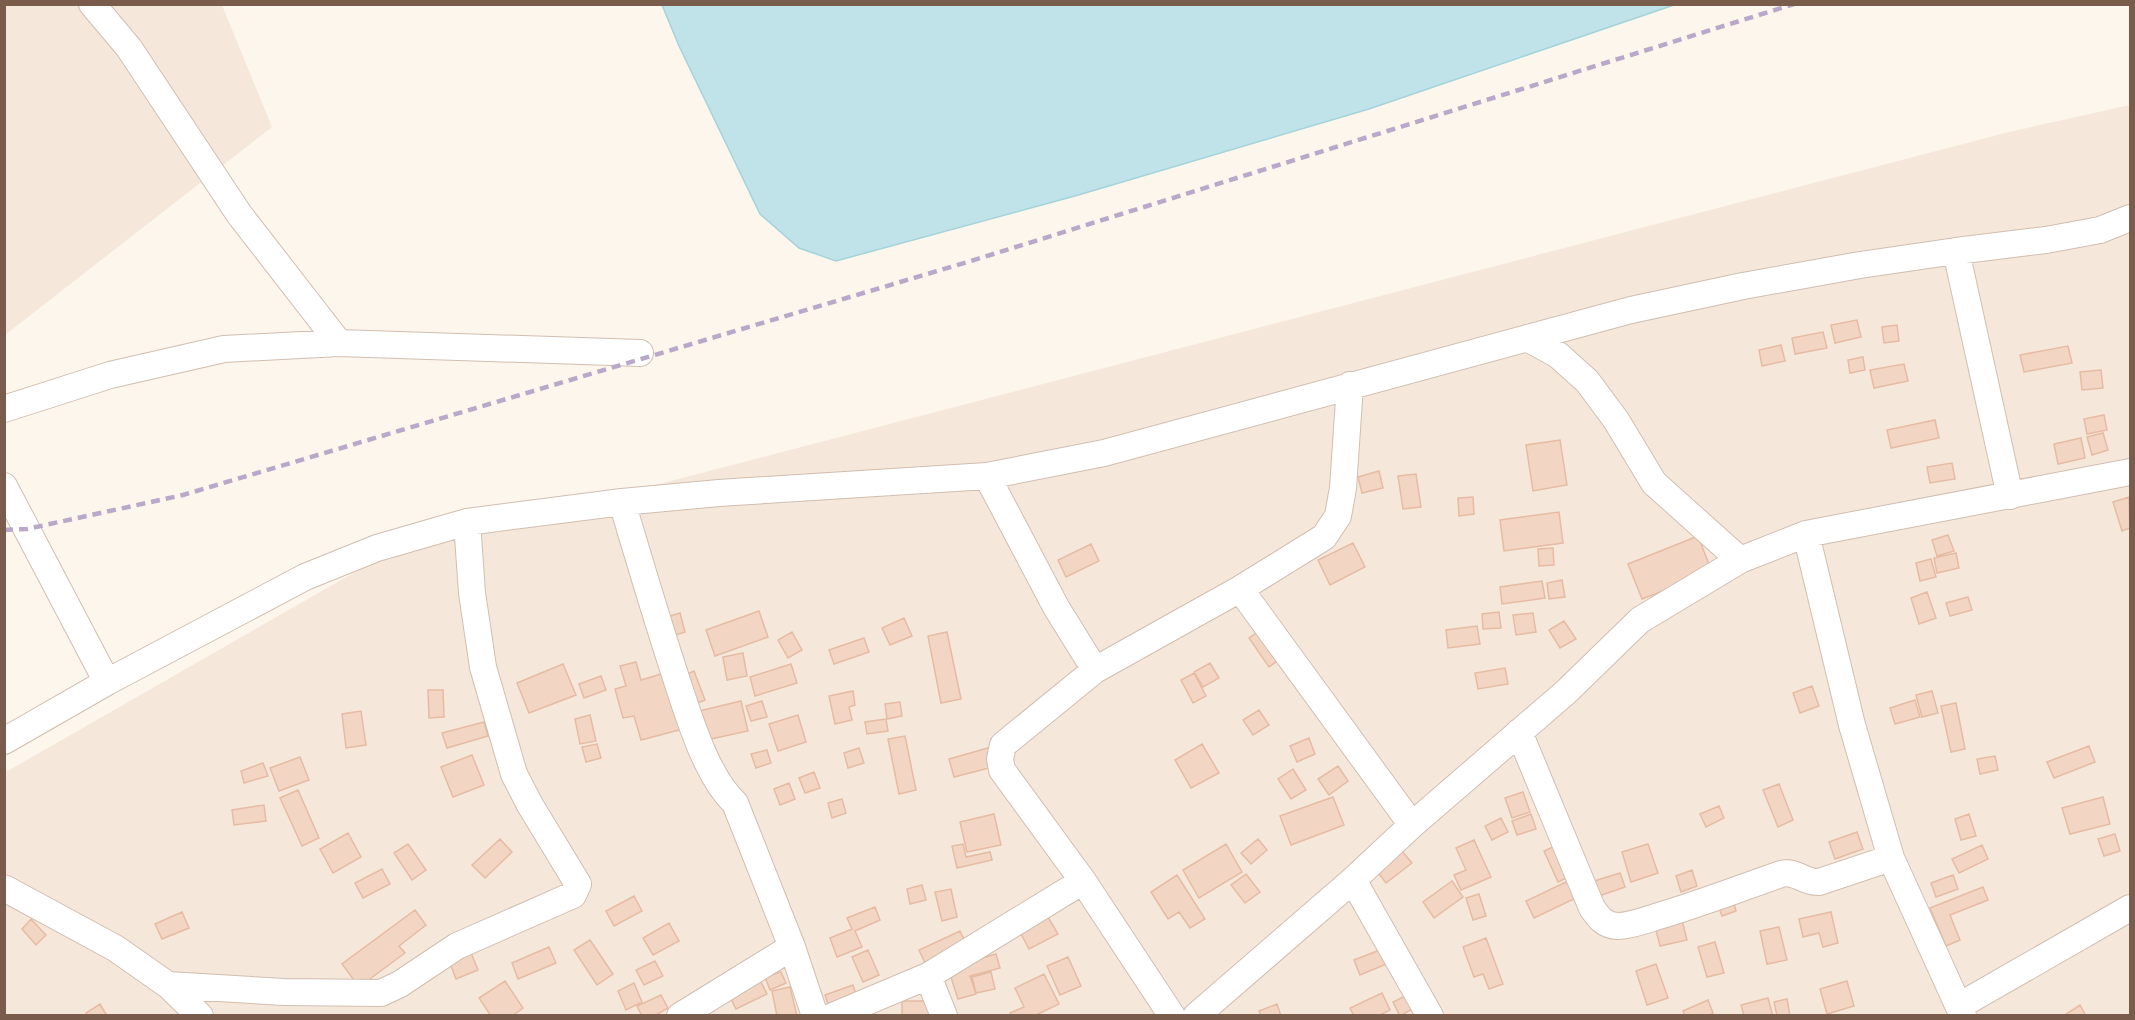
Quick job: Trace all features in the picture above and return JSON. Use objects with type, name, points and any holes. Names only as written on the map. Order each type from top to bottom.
[{"type":"street","points":[[92,4],[129,48],[238,214],[339,343]]},
{"type":"street","points":[[4,741],[107,682],[305,577],[377,548],[467,522],[622,502],[719,493],[987,476],[1104,453],[1631,310],[1743,286],[1860,265],[2046,240],[2100,230],[2130,218]]},
{"type":"street","points":[[1956,251],[2010,496]]},
{"type":"street","points":[[1527,338],[1558,355],[1587,381],[1616,420],[1654,483],[1740,560]]},
{"type":"street","points":[[4,409],[110,375],[224,349],[339,343],[640,353]]},
{"type":"street","points":[[1172,1016],[1083,881],[1002,770],[1000,759],[1003,745],[1095,670],[1240,589],[1324,537],[1338,516],[1343,488],[1350,385]]},
{"type":"street","points":[[1196,1016],[1566,692],[1640,620],[1740,560],[1806,534],[2130,472]]},
{"type":"street","points":[[987,476],[1056,607],[1095,670]]},
{"type":"street","points":[[4,486],[107,682]]},
{"type":"street","points":[[622,502],[653,610],[690,722],[723,792],[735,803],[792,947],[815,1016]]},
{"type":"street","points":[[168,985],[295,992],[381,993],[400,984],[457,946],[573,895],[578,884],[514,774],[483,667],[472,593],[467,522]]},
{"type":"street","points":[[1806,534],[1852,725],[1892,858],[1961,1011],[2130,908]]},
{"type":"street","points":[[1240,589],[1412,825]]},
{"type":"street","points":[[1519,732],[1592,908],[1599,920],[1607,923],[1617,926],[1633,924],[1706,902],[1780,874],[1789,872],[1810,883],[1819,882],[1892,858]]},
{"type":"street","points":[[1353,880],[1430,1016]]},
{"type":"street","points":[[833,1016],[928,976],[1083,881]]},
{"type":"street","points":[[4,888],[116,948],[168,985],[200,1016]]},
{"type":"street","points":[[680,1016],[792,947]]},
{"type":"street","points":[[928,976],[944,1016]]},
{"type":"shaded area","points":[[5,5],[222,5],[272,127],[5,335]]},
{"type":"shaded area","points":[[2130,105],[2130,1015],[5,1015],[4,773],[383,556],[2009,132]]},
{"type":"water","points":[[662,5],[1674,5],[1369,109],[1075,196],[836,261],[799,248],[760,214],[679,46]]},
{"type":"building","points":[[1857,320],[1861,337],[1835,343],[1831,325]]},
{"type":"building","points":[[1897,325],[1899,341],[1884,343],[1882,327]]},
{"type":"building","points":[[1823,332],[1827,348],[1795,354],[1792,338]]},
{"type":"building","points":[[1781,345],[1785,361],[1762,366],[1759,350]]},
{"type":"building","points":[[2068,346],[2072,363],[2024,372],[2020,355]]},
{"type":"building","points":[[1863,357],[1865,370],[1850,373],[1848,360]]},
{"type":"building","points":[[1904,364],[1908,381],[1874,388],[1870,370]]},
{"type":"building","points":[[2101,370],[2103,388],[2082,390],[2080,372]]},
{"type":"building","points":[[2104,415],[2107,430],[2087,434],[2084,419]]},
{"type":"building","points":[[1935,420],[1939,438],[1891,448],[1887,430]]},
{"type":"building","points":[[2103,433],[2108,450],[2092,455],[2087,437]]},
{"type":"building","points":[[2081,438],[2085,458],[2058,464],[2054,444]]},
{"type":"building","points":[[1560,440],[1567,485],[1533,491],[1526,445]]},
{"type":"building","points":[[1952,463],[1955,479],[1930,483],[1927,467]]},
{"type":"building","points":[[1379,471],[1383,488],[1362,493],[1358,477]]},
{"type":"building","points":[[1416,474],[1421,507],[1403,509],[1398,476]]},
{"type":"building","points":[[1473,497],[1474,514],[1459,516],[1458,498]]},
{"type":"building","points":[[2129,497],[2130,528],[2122,531],[2113,502]]},
{"type":"building","points":[[1559,512],[1563,543],[1504,551],[1500,520]]},
{"type":"building","points":[[1948,535],[1954,551],[1937,556],[1932,540]]},
{"type":"building","points":[[1698,536],[1712,572],[1642,599],[1628,564]]},
{"type":"building","points":[[1353,543],[1365,567],[1330,585],[1318,560]]},
{"type":"building","points":[[1091,544],[1099,561],[1066,577],[1058,560]]},
{"type":"building","points":[[1553,548],[1554,565],[1539,566],[1538,549]]},
{"type":"building","points":[[1956,553],[1959,568],[1937,573],[1934,558]]},
{"type":"building","points":[[1931,559],[1936,577],[1920,581],[1916,563]]},
{"type":"building","points":[[1562,580],[1565,597],[1549,599],[1547,583]]},
{"type":"building","points":[[1542,581],[1545,598],[1502,604],[1500,587]]},
{"type":"building","points":[[1927,592],[1936,618],[1919,624],[1911,598]]},
{"type":"building","points":[[1968,597],[1972,610],[1950,616],[1946,603]]},
{"type":"building","points":[[759,611],[768,637],[715,656],[706,630]]},
{"type":"building","points":[[1499,612],[1501,628],[1483,629],[1482,614]]},
{"type":"building","points":[[680,613],[685,632],[669,637],[664,618]]},
{"type":"building","points":[[1533,613],[1536,632],[1516,635],[1513,615]]},
{"type":"building","points":[[904,618],[912,636],[890,645],[882,628]]},
{"type":"building","points":[[1564,621],[1576,639],[1560,648],[1549,630]]},
{"type":"building","points":[[1477,626],[1480,644],[1448,648],[1446,630]]},
{"type":"building","points":[[1264,628],[1284,656],[1269,667],[1249,638]]},
{"type":"building","points":[[792,632],[802,650],[788,658],[778,640]]},
{"type":"building","points":[[947,632],[961,699],[941,703],[928,636]]},
{"type":"building","points":[[864,638],[869,652],[834,664],[829,650]]},
{"type":"building","points":[[743,653],[747,676],[727,680],[723,657]]},
{"type":"building","points":[[636,662],[641,680],[668,672],[683,729],[641,740],[634,716],[623,718],[615,689],[626,686],[620,666]]},
{"type":"building","points":[[1210,663],[1219,678],[1203,687],[1194,672]]},
{"type":"building","points":[[563,664],[576,695],[529,713],[517,683]]},
{"type":"building","points":[[791,664],[797,683],[755,696],[750,677]]},
{"type":"building","points":[[1505,668],[1508,684],[1478,689],[1475,673]]},
{"type":"building","points":[[694,671],[705,700],[690,706],[679,678]]},
{"type":"building","points":[[1194,673],[1206,696],[1193,703],[1181,680]]},
{"type":"building","points":[[601,676],[606,690],[584,698],[579,684]]},
{"type":"building","points":[[1812,686],[1819,706],[1800,713],[1793,693]]},
{"type":"building","points":[[428,690],[443,690],[444,717],[429,718]]},
{"type":"building","points":[[853,691],[855,705],[849,707],[852,720],[835,724],[829,696]]},
{"type":"building","points":[[1932,691],[1938,713],[1922,717],[1916,695]]},
{"type":"building","points":[[1915,700],[1920,717],[1895,724],[1890,708]]},
{"type":"building","points":[[741,701],[748,731],[706,740],[699,711]]},
{"type":"building","points":[[762,701],[767,717],[751,721],[746,706]]},
{"type":"building","points":[[900,702],[902,716],[887,719],[885,704]]},
{"type":"building","points":[[1956,703],[1965,749],[1951,752],[1941,706]]},
{"type":"building","points":[[1259,710],[1269,725],[1253,735],[1243,720]]},
{"type":"building","points":[[361,711],[366,745],[346,748],[342,714]]},
{"type":"building","points":[[590,715],[596,741],[580,744],[575,719]]},
{"type":"building","points":[[798,715],[806,742],[778,751],[769,724]]},
{"type":"building","points":[[886,719],[888,731],[867,734],[865,722]]},
{"type":"building","points":[[484,722],[488,736],[447,748],[442,733]]},
{"type":"building","points":[[905,736],[916,790],[899,794],[888,739]]},
{"type":"building","points":[[1309,738],[1315,754],[1297,762],[1290,746]]},
{"type":"building","points":[[597,744],[601,758],[586,762],[582,747]]},
{"type":"building","points":[[1202,744],[1219,773],[1191,788],[1175,760]]},
{"type":"building","points":[[2089,746],[2095,762],[2054,778],[2047,762]]},
{"type":"building","points":[[859,748],[864,763],[848,768],[844,753]]},
{"type":"building","points":[[988,748],[993,767],[954,777],[949,759]]},
{"type":"building","points":[[767,750],[771,763],[756,768],[751,754]]},
{"type":"building","points":[[472,755],[484,785],[453,797],[441,767]]},
{"type":"building","points":[[1995,756],[1998,770],[1980,774],[1977,759]]},
{"type":"building","points":[[300,757],[309,780],[279,791],[270,768]]},
{"type":"building","points":[[263,763],[268,776],[244,783],[241,771]]},
{"type":"building","points":[[1338,766],[1348,781],[1329,795],[1318,779]]},
{"type":"building","points":[[1293,769],[1306,790],[1291,799],[1278,779]]},
{"type":"building","points":[[814,772],[820,788],[805,793],[799,778]]},
{"type":"building","points":[[789,783],[795,799],[780,805],[774,789]]},
{"type":"building","points":[[1779,784],[1793,820],[1778,827],[1763,790]]},
{"type":"building","points":[[298,790],[319,838],[302,846],[280,798]]},
{"type":"building","points":[[1523,792],[1530,812],[1512,818],[1505,798]]},
{"type":"building","points":[[1333,797],[1344,825],[1291,845],[1280,816]]},
{"type":"building","points":[[2103,797],[2110,824],[2070,834],[2062,808]]},
{"type":"building","points":[[842,799],[846,813],[832,818],[828,803]]},
{"type":"building","points":[[264,805],[266,821],[234,825],[232,810]]},
{"type":"building","points":[[1719,806],[1724,818],[1706,827],[1700,814]]},
{"type":"building","points":[[994,814],[1001,845],[967,852],[960,822]]},
{"type":"building","points":[[1531,814],[1536,829],[1517,835],[1512,821]]},
{"type":"building","points":[[1969,814],[1976,836],[1961,840],[1955,819]]},
{"type":"building","points":[[1501,818],[1508,832],[1492,840],[1485,826]]},
{"type":"building","points":[[1857,832],[1863,849],[1835,859],[1829,842]]},
{"type":"building","points":[[348,833],[361,857],[333,873],[320,849]]},
{"type":"building","points":[[2115,834],[2120,851],[2104,856],[2098,839]]},
{"type":"building","points":[[500,839],[512,852],[485,878],[472,865]]},
{"type":"building","points":[[1258,839],[1267,850],[1251,864],[1241,853]]},
{"type":"building","points":[[1474,840],[1491,877],[1461,890],[1454,875],[1466,870],[1456,848]]},
{"type":"building","points":[[1561,843],[1575,874],[1558,882],[1544,851]]},
{"type":"building","points":[[408,844],[426,870],[412,880],[394,853]]},
{"type":"building","points":[[963,844],[966,857],[990,852],[992,860],[957,868],[952,846]]},
{"type":"building","points":[[1226,844],[1242,872],[1199,898],[1183,870]]},
{"type":"building","points":[[1648,844],[1658,873],[1631,882],[1622,852]]},
{"type":"building","points":[[1982,845],[1988,859],[1959,873],[1952,859]]},
{"type":"building","points":[[1401,850],[1412,863],[1386,883],[1376,870]]},
{"type":"building","points":[[382,869],[390,884],[363,898],[355,883]]},
{"type":"building","points":[[1692,870],[1697,886],[1681,892],[1676,876]]},
{"type":"building","points":[[1620,873],[1625,887],[1596,897],[1591,882]]},
{"type":"building","points":[[1246,874],[1260,892],[1245,903],[1231,885]]},
{"type":"building","points":[[1177,875],[1205,919],[1190,928],[1179,912],[1168,919],[1151,892]]},
{"type":"building","points":[[1953,875],[1958,889],[1936,897],[1931,883]]},
{"type":"building","points":[[1452,881],[1463,897],[1434,918],[1423,902]]},
{"type":"building","points":[[1568,881],[1576,898],[1534,918],[1526,901]]},
{"type":"building","points":[[922,885],[926,900],[910,904],[907,889]]},
{"type":"building","points":[[1983,887],[1988,900],[1950,915],[1960,940],[1946,946],[1930,908]]},
{"type":"building","points":[[951,889],[957,917],[942,921],[935,892]]},
{"type":"building","points":[[1479,894],[1486,916],[1473,920],[1466,898]]},
{"type":"building","points":[[634,896],[642,911],[614,926],[606,911]]},
{"type":"building","points":[[1732,897],[1736,911],[1722,916],[1717,902]]},
{"type":"building","points":[[875,907],[880,920],[855,931],[862,947],[837,957],[830,938],[852,929],[847,918]]},
{"type":"building","points":[[415,910],[426,925],[399,946],[405,953],[359,987],[342,964]]},
{"type":"building","points":[[182,912],[189,928],[162,939],[155,924]]},
{"type":"building","points":[[1831,912],[1838,943],[1823,947],[1819,933],[1803,937],[1799,919]]},
{"type":"building","points":[[1048,917],[1058,934],[1029,949],[1020,932]]},
{"type":"building","points":[[31,919],[46,935],[36,945],[22,929]]},
{"type":"building","points":[[1682,920],[1687,940],[1660,946],[1655,926]]},
{"type":"building","points":[[669,923],[679,941],[653,955],[643,938]]},
{"type":"building","points":[[1779,927],[1787,960],[1767,964],[1760,931]]},
{"type":"building","points":[[960,931],[968,947],[927,967],[919,950]]},
{"type":"building","points":[[1486,938],[1503,984],[1489,989],[1483,974],[1474,977],[1463,947]]},
{"type":"building","points":[[590,940],[613,974],[597,985],[574,950]]},
{"type":"building","points":[[1715,942],[1724,973],[1707,977],[1698,947]]},
{"type":"building","points":[[549,947],[556,963],[518,979],[512,963]]},
{"type":"building","points":[[1385,948],[1391,962],[1360,975],[1354,960]]},
{"type":"building","points":[[470,950],[478,970],[456,979],[448,958]]},
{"type":"building","points":[[868,950],[879,975],[863,982],[852,957]]},
{"type":"building","points":[[996,954],[1000,968],[970,976],[976,994],[958,999],[948,968]]},
{"type":"building","points":[[1068,957],[1081,986],[1060,995],[1047,966]]},
{"type":"building","points":[[655,961],[663,976],[644,985],[636,970]]},
{"type":"building","points":[[1656,964],[1668,998],[1647,1005],[1636,971]]},
{"type":"building","points":[[781,972],[786,983],[770,990],[765,977]]},
{"type":"building","points":[[991,972],[995,989],[976,993],[972,977]]},
{"type":"building","points":[[1044,974],[1059,1004],[1034,1016],[1011,1016],[1010,1013],[1024,1007],[1015,988]]},
{"type":"building","points":[[760,980],[767,994],[736,1009],[729,995]]},
{"type":"building","points":[[505,981],[523,1008],[512,1016],[491,1016],[479,998]]},
{"type":"building","points":[[1847,981],[1854,1006],[1827,1014],[1820,989]]},
{"type":"building","points":[[634,983],[642,1002],[626,1010],[618,991]]},
{"type":"building","points":[[853,985],[858,1000],[830,1010],[825,995]]},
{"type":"building","points":[[790,987],[797,1016],[777,1016],[772,991]]},
{"type":"building","points":[[1382,993],[1390,1010],[1378,1016],[1354,1016],[1350,1008]]},
{"type":"building","points":[[1409,994],[1416,1007],[1400,1016],[1393,1002]]},
{"type":"building","points":[[661,995],[668,1008],[654,1016],[642,1016],[637,1006]]},
{"type":"building","points":[[1768,998],[1773,1016],[1744,1016],[1741,1005]]},
{"type":"building","points":[[1787,999],[1790,1016],[1777,1016],[1774,1002]]},
{"type":"building","points":[[1708,1000],[1713,1013],[1708,1016],[1685,1016],[1683,1011]]},
{"type":"building","points":[[902,1001],[931,1001],[931,1016],[902,1016]]},
{"type":"building","points":[[100,1004],[107,1016],[87,1016],[86,1013]]},
{"type":"building","points":[[1277,1004],[1281,1016],[1261,1016],[1259,1011]]},
{"type":"building","points":[[2080,1005],[2086,1016],[2063,1016]]},
{"type":"railway","points":[[4,530],[27,529],[183,495],[971,261],[1794,4]]}]
